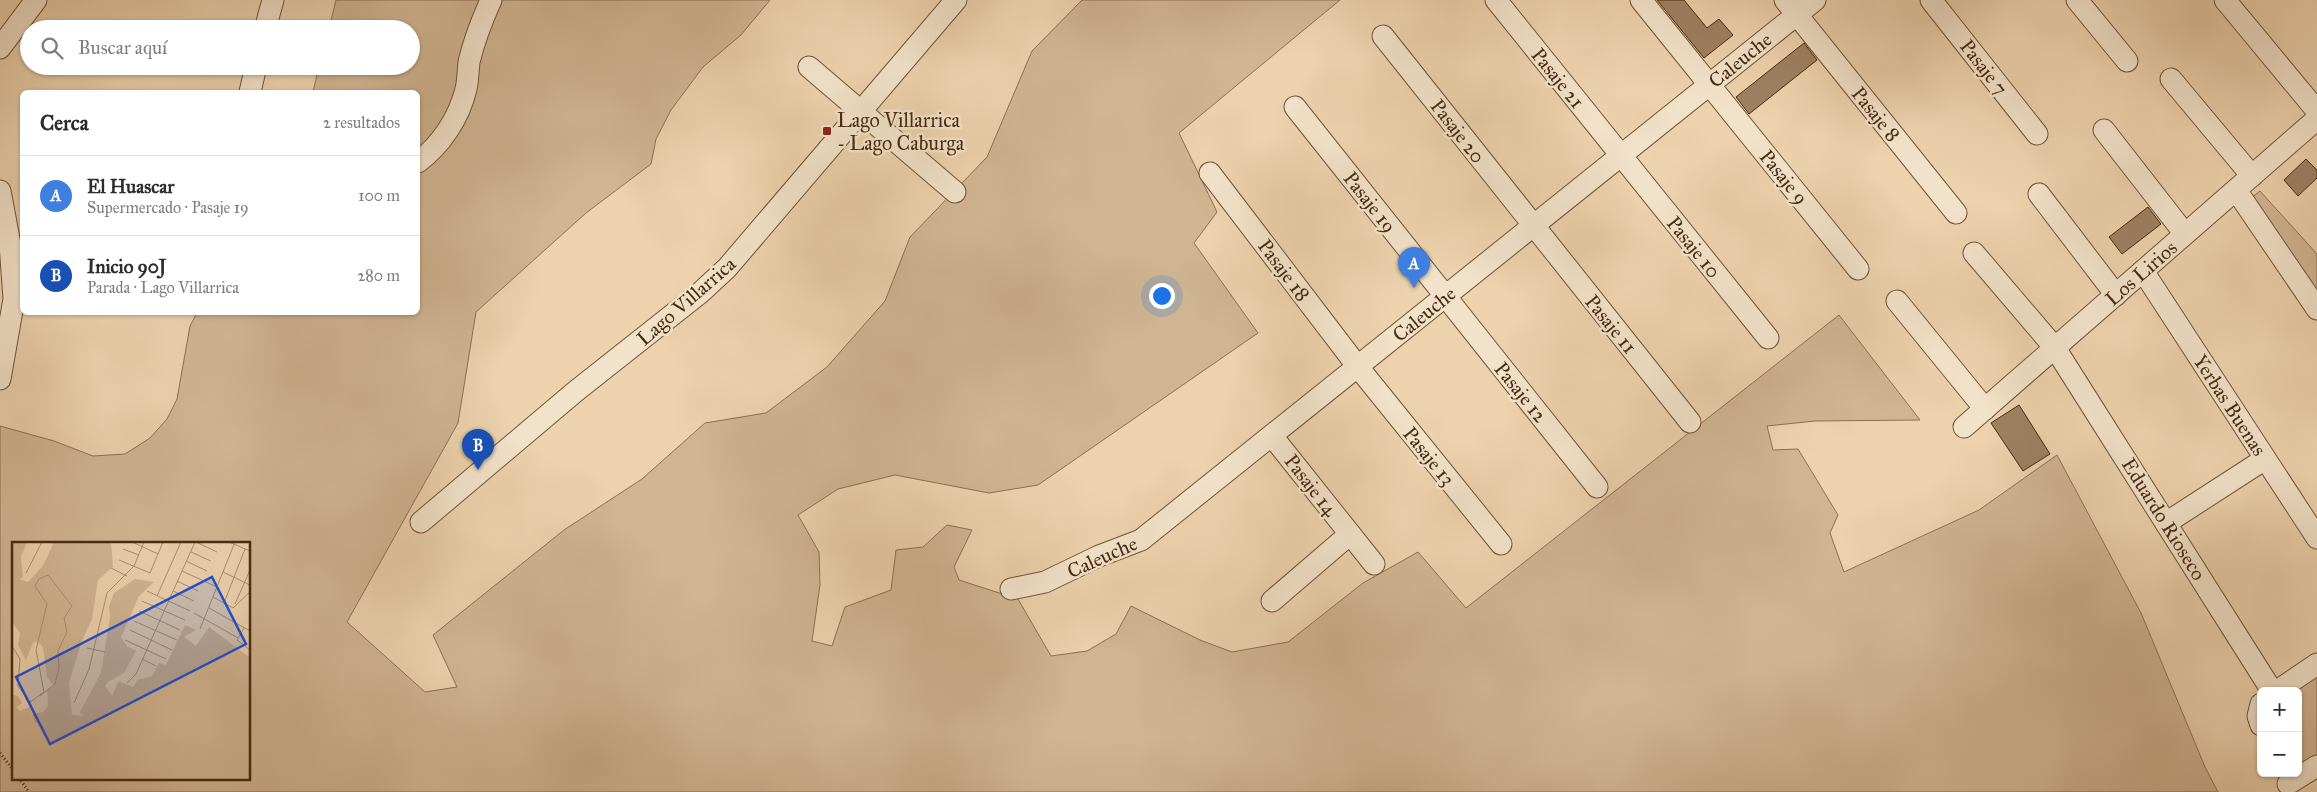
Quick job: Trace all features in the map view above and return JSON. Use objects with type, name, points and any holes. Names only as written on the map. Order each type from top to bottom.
[{"type":"street","points":[[21,20],[36,0]]},
{"type":"street","points":[[267,20],[273,0]]},
{"type":"street","points":[[420,161],[435,150],[455,118],[466,90],[470,62],[479,26],[491,0]]},
{"type":"street","name":"Lago Villarrica","points":[[421,522],[576,391],[700,294],[727,268],[956,0]]},
{"type":"street","name":"Pasaje 21","points":[[1496,0],[1620,156]]},
{"type":"street","name":"Pasaje 9","points":[[1641,0],[1858,269]]},
{"type":"street","name":"Caleuche","points":[[1011,589],[1046,582],[1099,556],[1141,540],[1709,85],[1790,8],[1815,0]]},
{"type":"street","name":"Pasaje 7","points":[[1931,0],[2037,134]]},
{"type":"street","points":[[2077,0],[2127,61]]},
{"type":"street","points":[[2225,0],[2317,111]]},
{"type":"street","name":"Pasaje 8","points":[[1790,8],[1956,213]]},
{"type":"street","points":[[0,48],[20,21]]},
{"type":"street","name":"Pasaje 20","points":[[1383,36],[1533,226]]},
{"type":"street","points":[[809,67],[955,192]]},
{"type":"street","points":[[250,90],[254,75]]},
{"type":"street","points":[[2171,79],[2252,176]]},
{"type":"street","name":"Pasaje 19","points":[[1295,107],[1445,297]]},
{"type":"street","name":"Los Lirios","points":[[1964,427],[2317,119]]},
{"type":"street","points":[[2104,130],[2185,234]]},
{"type":"street","name":"Pasaje 10","points":[[1620,156],[1768,338]]},
{"type":"street","name":"Pasaje 18","points":[[1210,173],[1358,367]]},
{"type":"street","points":[[2236,190],[2313,296]]},
{"type":"street","points":[[0,191],[16,248],[18,298],[0,379]]},
{"type":"street","points":[[2039,194],[2116,295]]},
{"type":"street","name":"Pasaje 11","points":[[1533,226],[1690,422]]},
{"type":"street","points":[[1974,253],[2055,348]]},
{"type":"street","name":"Yerbas Buenas","points":[[2143,271],[2317,538]]},
{"type":"street","name":"Pasaje 12","points":[[1445,297],[1597,487]]},
{"type":"street","points":[[1897,301],[1985,409]]},
{"type":"street","name":"Eduardo Rioseco","points":[[2055,348],[2269,687]]},
{"type":"street","name":"Pasaje 13","points":[[1358,367],[1501,544]]},
{"type":"street","name":"Pasaje 14","points":[[1272,436],[1374,564]]},
{"type":"street","points":[[2166,523],[2265,459]]},
{"type":"street","name":"Pasaje 14","points":[[1272,601],[1350,534]]},
{"type":"street","points":[[2283,687],[2317,664]]},
{"type":"street","points":[[2288,783],[2317,766]]},
{"type":"path","points":[[0,753],[12,768]]},
{"type":"path","points":[[21,780],[30,792]]},
{"type":"shaded area","points":[[336,0],[770,0],[741,35],[703,67],[671,110],[656,139],[651,164],[586,213],[476,312],[458,423],[347,622],[425,692],[457,687],[433,635],[564,530],[642,479],[705,423],[766,413],[827,367],[885,301],[910,237],[987,157],[1032,51],[1082,0],[1340,0],[1179,133],[1217,212],[1194,243],[1258,333],[1038,485],[989,493],[895,475],[838,489],[798,515],[819,552],[820,585],[812,641],[832,646],[845,607],[891,590],[896,550],[923,547],[947,525],[972,530],[954,567],[959,580],[1018,599],[1051,656],[1087,651],[1116,634],[1131,606],[1200,640],[1232,652],[1288,642],[1363,583],[1418,552],[1466,608],[1839,315],[1920,420],[1815,421],[1767,426],[1773,450],[1798,449],[1838,515],[1830,533],[1844,572],[1979,510],[2057,455],[2141,613],[2205,767],[2218,792],[0,792],[0,426],[54,441],[93,456],[125,454],[150,438],[167,419],[177,399],[190,326],[196,315],[420,315],[420,90],[313,90],[317,75],[420,75],[420,20],[331,20]]},
{"type":"shaded area","points":[[2260,191],[2317,254],[2317,291],[2250,199]]},
{"type":"shaded area","points":[[2317,673],[2317,759],[2302,766],[2302,687],[2295,687]]},
{"type":"building","points":[[1657,0],[1684,0],[1707,28],[1719,19],[1733,35],[1704,58]]},
{"type":"building","points":[[1804,43],[1817,60],[1749,114],[1736,97]]},
{"type":"building","points":[[2306,159],[2317,170],[2317,178],[2298,196],[2284,180]]},
{"type":"building","points":[[2148,207],[2161,224],[2122,254],[2109,237]]},
{"type":"building","points":[[2019,405],[2050,454],[2023,471],[1991,423]]},
{"type":"place","name":"Lago Villarrica - Lago Caburga","points":[[827,131]]},
{"type":"place","name":"El Huascar","points":[[1414,288]]},
{"type":"place","name":"Inicio 90J","points":[[478,470]]}]
